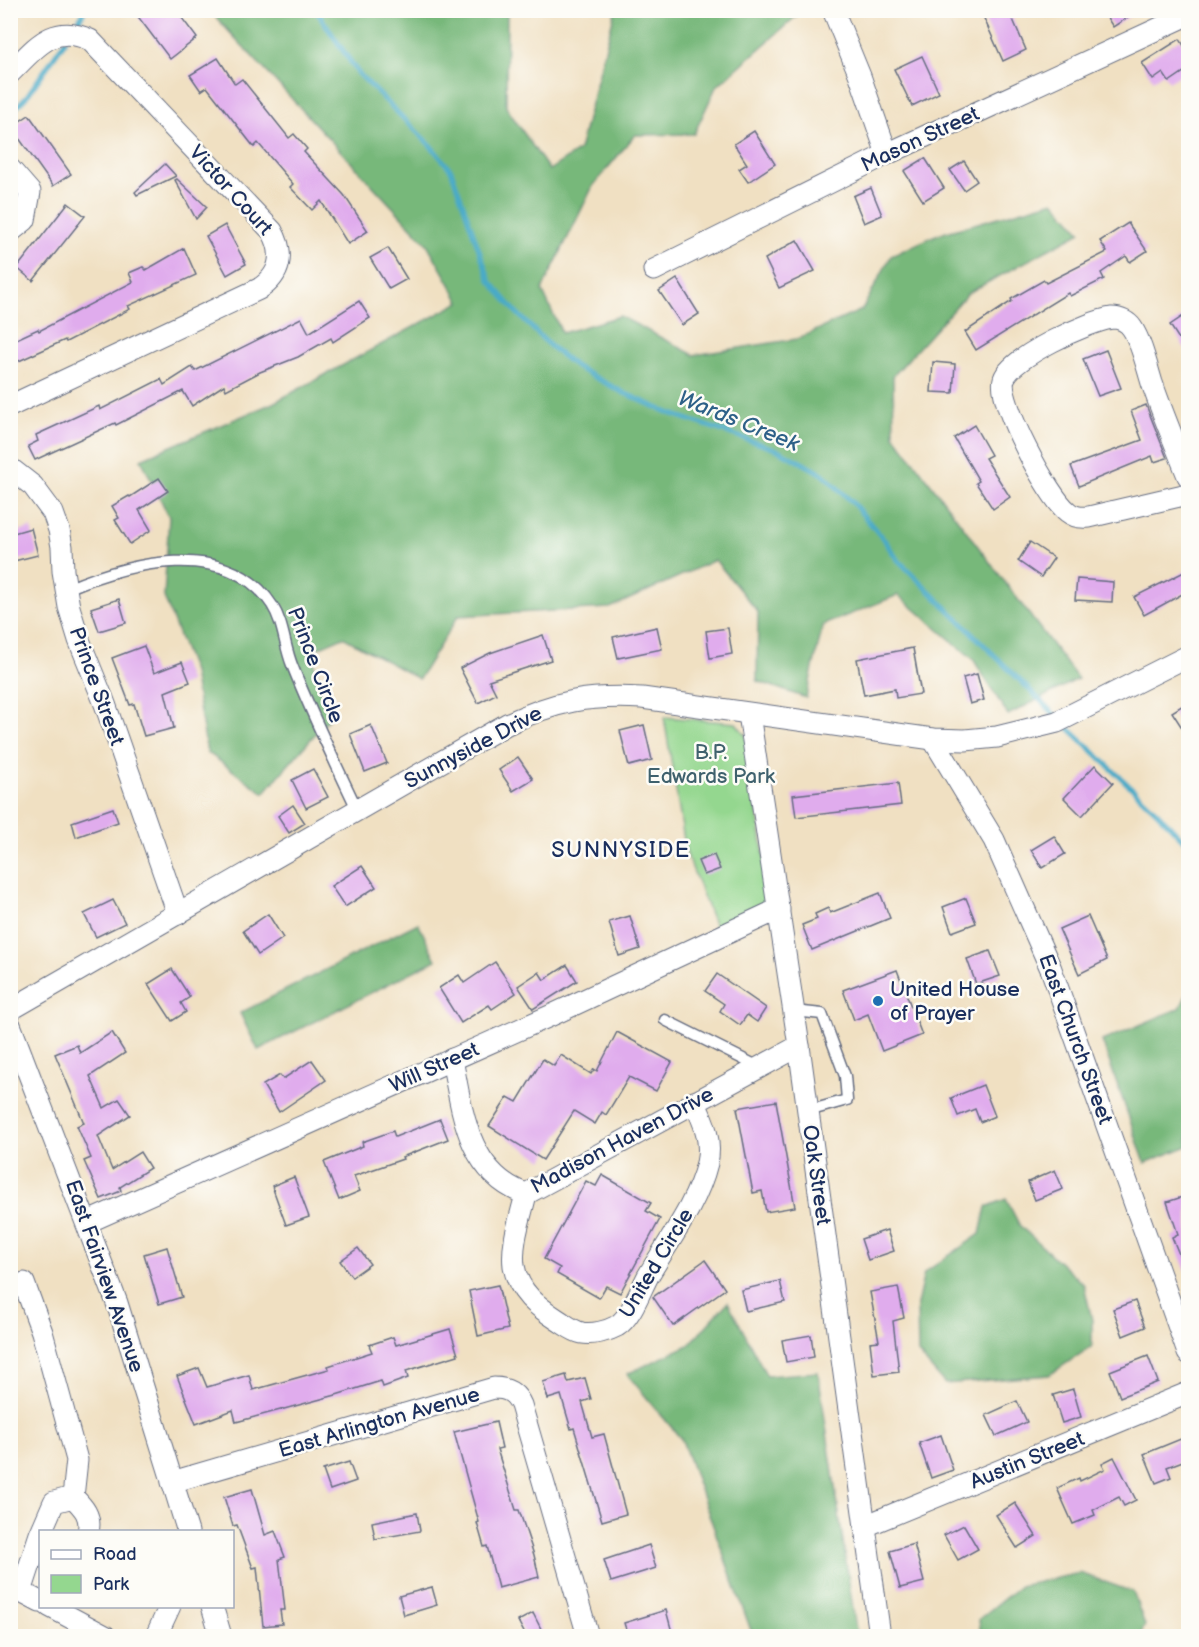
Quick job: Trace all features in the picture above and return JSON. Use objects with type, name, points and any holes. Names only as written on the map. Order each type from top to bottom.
[{"type":"street","points":[[833,10],[860,76],[887,153]]},
{"type":"street","name":"Mason Street","points":[[654,270],[887,153],[1188,15]]},
{"type":"street","name":"Victor Court","points":[[10,73],[42,42],[51,37],[70,33],[90,40],[272,231],[278,241],[280,252],[280,263],[275,274],[259,289],[10,406]]},
{"type":"street","points":[[10,169],[30,192],[25,220],[10,232]]},
{"type":"street","points":[[1188,476],[1161,410],[1135,333],[1126,322],[1112,318],[1062,337],[1016,363],[1005,375],[1002,391],[1022,440],[1067,511],[1082,518],[1188,494]]},
{"type":"street","name":"Prince Street","points":[[10,468],[33,486],[53,513],[59,530],[69,607],[79,640],[105,704],[178,914]]},
{"type":"street","name":"Sunnyside Drive","points":[[10,1010],[507,724],[538,709],[572,700],[607,697],[642,698],[933,739],[965,740],[997,737],[1058,722],[1188,656]]},
{"type":"street","name":"Oak Street","points":[[748,714],[794,1011],[880,1636]]},
{"type":"street","name":"East Church Street","points":[[933,739],[994,840],[1051,969],[1188,1353]]},
{"type":"street","name":"Will Street","points":[[88,1222],[779,909]]},
{"type":"street","name":"East Fairview Avenue","points":[[10,1025],[88,1222],[117,1303],[187,1530]]},
{"type":"street","name":"Madison Haven Drive","points":[[452,1059],[461,1108],[480,1160],[502,1182],[526,1194],[799,1046]]},
{"type":"street","name":"United Circle","points":[[526,1194],[514,1252],[514,1264],[521,1287],[528,1297],[544,1311],[572,1330],[594,1333],[616,1327],[631,1311],[634,1301],[685,1216],[707,1163],[708,1142],[704,1121],[694,1102]]},
{"type":"street","points":[[24,1283],[42,1332],[77,1460],[73,1497],[86,1511],[90,1526],[89,1530]]},
{"type":"street","name":"East Arlington Avenue","points":[[172,1482],[495,1388],[508,1390],[514,1394],[521,1405],[588,1636]]},
{"type":"street","name":"Austin Street","points":[[865,1526],[1188,1393]]},
{"type":"street","points":[[42,1530],[54,1502],[73,1497]]},
{"type":"street","points":[[39,1539],[21,1592],[39,1601]]},
{"type":"street","points":[[156,1636],[169,1608]]},
{"type":"street","points":[[213,1608],[221,1636]]},
{"type":"street","points":[[61,1610],[105,1636]]},
{"type":"lane","name":"Prince Circle","points":[[67,589],[97,576],[164,562],[197,562],[216,565],[233,571],[249,581],[263,593],[278,616],[291,663],[358,811]]},
{"type":"lane","points":[[794,1011],[822,1014],[845,1076],[847,1101],[808,1112]]},
{"type":"lane","points":[[665,1020],[759,1066]]},
{"type":"green space","points":[[210,11],[507,11],[506,107],[549,170],[579,150],[615,11],[800,11],[716,87],[694,134],[635,135],[593,186],[542,290],[562,333],[620,316],[694,355],[797,339],[862,310],[891,256],[936,235],[1054,201],[1081,232],[968,293],[893,376],[894,435],[1078,679],[1008,715],[973,659],[898,595],[823,625],[806,698],[757,681],[758,612],[715,560],[610,608],[458,616],[419,679],[343,637],[311,651],[329,718],[264,793],[207,752],[193,672],[164,597],[169,517],[141,459],[273,403],[460,302],[427,244]]},
{"type":"green space","name":"B.P. Edwards Park","points":[[664,717],[736,723],[746,736],[771,905],[716,929],[686,852]]},
{"type":"green space","points":[[418,923],[436,960],[258,1050],[240,1013]]},
{"type":"green space","points":[[1188,992],[1188,1146],[1145,1163],[1102,1041],[1180,1008]]},
{"type":"green space","points":[[1006,1199],[1020,1226],[1084,1285],[1092,1320],[1092,1346],[1049,1375],[945,1384],[918,1353],[917,1305],[924,1273],[980,1234],[986,1207]]},
{"type":"green space","points":[[728,1302],[767,1376],[818,1372],[857,1636],[753,1636],[682,1440],[627,1374],[689,1345]]},
{"type":"green space","points":[[1080,1573],[1133,1592],[1145,1625],[1140,1636],[981,1636],[979,1619],[1020,1586]]},
{"type":"building","points":[[133,10],[176,10],[197,38],[170,59]]},
{"type":"building","points":[[995,10],[1009,10],[1026,50],[1003,61],[983,16]]},
{"type":"building","points":[[1102,10],[1139,10],[1113,27]]},
{"type":"building","points":[[1180,39],[1188,53],[1188,69],[1169,82],[1163,73],[1153,80],[1142,63]]},
{"type":"building","points":[[922,56],[939,93],[912,106],[894,69]]},
{"type":"building","points":[[218,58],[235,84],[242,79],[289,138],[294,134],[307,149],[304,152],[344,195],[368,231],[348,244],[321,201],[312,210],[290,187],[293,184],[258,143],[254,147],[207,87],[201,91],[190,75]]},
{"type":"building","points":[[29,115],[71,174],[53,186],[11,127]]},
{"type":"building","points":[[754,131],[775,164],[748,182],[739,169],[747,164],[734,144]]},
{"type":"building","points":[[925,158],[944,188],[923,201],[904,171]]},
{"type":"building","points":[[964,161],[977,181],[964,190],[950,170]]},
{"type":"building","points":[[165,164],[176,176],[137,195],[135,192]]},
{"type":"building","points":[[177,179],[207,207],[196,219],[175,180]]},
{"type":"building","points":[[871,188],[882,215],[864,223],[853,196]]},
{"type":"building","points":[[68,203],[85,216],[33,281],[17,268]]},
{"type":"building","points":[[1128,223],[1147,251],[1130,262],[1126,256],[1101,273],[1104,279],[1070,296],[1068,293],[976,350],[965,332],[1012,301],[1011,299],[1044,280],[1046,283],[1107,252],[1100,241]]},
{"type":"building","points":[[225,225],[246,264],[227,275],[206,236]]},
{"type":"building","points":[[797,240],[815,271],[779,288],[765,259]]},
{"type":"building","points":[[184,248],[196,275],[128,306],[130,309],[66,342],[65,340],[10,365],[10,342],[38,329],[39,331],[133,282],[129,273],[143,267],[146,270]]},
{"type":"building","points":[[388,248],[407,279],[389,289],[370,258]]},
{"type":"building","points":[[677,279],[699,314],[682,325],[659,291]]},
{"type":"building","points":[[359,301],[370,318],[333,342],[331,338],[298,357],[260,372],[226,390],[224,385],[192,406],[183,391],[116,425],[115,423],[35,460],[28,446],[38,441],[36,435],[99,406],[100,410],[161,379],[164,385],[192,367],[195,371],[301,318],[309,333]]},
{"type":"building","points":[[1188,313],[1188,353],[1170,325]]},
{"type":"building","points":[[1106,350],[1121,388],[1098,396],[1083,359]]},
{"type":"building","points":[[933,362],[955,364],[953,393],[931,392]]},
{"type":"building","points":[[1146,405],[1167,458],[1154,462],[1152,456],[1079,486],[1071,466],[1142,440],[1131,411]]},
{"type":"building","points":[[974,425],[991,455],[985,458],[1010,497],[993,509],[976,483],[979,481],[954,438]]},
{"type":"building","points":[[159,478],[168,491],[139,510],[151,530],[130,544],[115,520],[119,518],[112,506]]},
{"type":"building","points":[[31,528],[38,555],[10,562],[10,534]]},
{"type":"building","points":[[1030,542],[1054,558],[1041,577],[1018,561]]},
{"type":"building","points":[[1188,570],[1188,591],[1144,615],[1134,597]]},
{"type":"building","points":[[1077,579],[1113,582],[1112,602],[1075,600]]},
{"type":"building","points":[[119,599],[126,623],[99,631],[91,608]]},
{"type":"building","points":[[657,627],[662,649],[618,658],[613,637]]},
{"type":"building","points":[[728,628],[732,654],[710,658],[706,631]]},
{"type":"building","points":[[543,635],[551,660],[489,680],[496,694],[478,703],[460,668],[490,653]]},
{"type":"building","points":[[144,646],[154,673],[182,662],[190,682],[165,692],[174,728],[144,736],[134,704],[130,705],[112,658]]},
{"type":"building","points":[[913,648],[921,694],[896,698],[895,689],[864,695],[857,659]]},
{"type":"building","points":[[977,674],[984,700],[970,704],[963,678]]},
{"type":"building","points":[[1188,702],[1188,737],[1172,712]]},
{"type":"building","points":[[371,725],[387,763],[365,772],[350,734]]},
{"type":"building","points":[[644,725],[652,760],[629,766],[620,731]]},
{"type":"building","points":[[518,757],[533,779],[513,791],[499,770]]},
{"type":"building","points":[[1095,765],[1113,783],[1082,816],[1064,798]]},
{"type":"building","points":[[313,769],[328,797],[306,808],[292,780]]},
{"type":"building","points":[[898,783],[901,805],[796,817],[793,795]]},
{"type":"building","points":[[293,805],[305,823],[289,833],[278,816]]},
{"type":"building","points":[[113,808],[118,822],[76,837],[72,822]]},
{"type":"building","points":[[1054,836],[1065,854],[1042,868],[1031,850]]},
{"type":"building","points":[[714,855],[720,869],[704,875],[698,861]]},
{"type":"building","points":[[362,866],[376,887],[345,907],[331,886]]},
{"type":"building","points":[[880,893],[890,918],[812,950],[802,925],[817,919],[815,914],[828,908],[830,913]]},
{"type":"building","points":[[966,898],[976,923],[952,932],[943,907]]},
{"type":"building","points":[[113,900],[125,923],[96,937],[84,914]]},
{"type":"building","points":[[268,914],[283,938],[258,955],[243,931]]},
{"type":"building","points":[[630,916],[640,949],[619,956],[609,922]]},
{"type":"building","points":[[1088,916],[1107,960],[1079,974],[1059,929]]},
{"type":"building","points":[[990,951],[1000,976],[976,984],[967,959]]},
{"type":"building","points":[[495,962],[516,993],[492,1009],[489,1005],[461,1023],[439,988],[459,975],[464,983]]},
{"type":"building","points":[[567,965],[577,981],[533,1009],[518,986],[539,972],[544,980]]},
{"type":"building","points":[[172,969],[190,997],[181,1003],[186,1012],[172,1021],[148,984]]},
{"type":"building","name":"United House of Prayer","points":[[897,970],[922,1035],[882,1051],[868,1014],[854,1020],[843,990]]},
{"type":"building","points":[[717,974],[766,1008],[757,1022],[747,1015],[740,1025],[720,1011],[724,1004],[705,991]]},
{"type":"building","points":[[112,1032],[125,1053],[90,1076],[104,1108],[119,1099],[130,1115],[98,1136],[112,1170],[140,1152],[150,1168],[120,1187],[121,1191],[101,1199],[84,1161],[91,1158],[77,1126],[84,1123],[55,1054],[77,1045],[80,1053]]},
{"type":"building","points":[[617,1032],[672,1062],[656,1091],[629,1077],[606,1115],[602,1112],[595,1124],[574,1111],[543,1160],[489,1126],[508,1097],[517,1102],[543,1059],[554,1066],[561,1055],[591,1074],[594,1069],[597,1071]]},
{"type":"building","points":[[312,1060],[326,1080],[279,1112],[263,1085],[280,1075],[283,1079]]},
{"type":"building","points":[[983,1085],[995,1116],[980,1122],[975,1109],[958,1116],[951,1098]]},
{"type":"building","points":[[776,1101],[795,1207],[766,1212],[762,1191],[753,1193],[737,1108]]},
{"type":"building","points":[[440,1119],[448,1139],[402,1157],[403,1159],[354,1176],[360,1191],[339,1200],[324,1162],[363,1146],[362,1142],[393,1131],[395,1137]]},
{"type":"building","points":[[1055,1170],[1063,1189],[1035,1200],[1028,1182]]},
{"type":"building","points":[[602,1175],[651,1203],[646,1211],[660,1219],[620,1293],[606,1286],[599,1298],[557,1274],[560,1268],[544,1259],[586,1181],[596,1186]]},
{"type":"building","points":[[294,1177],[309,1217],[286,1225],[272,1186]]},
{"type":"building","points":[[1188,1195],[1188,1276],[1172,1237],[1178,1234],[1167,1202]]},
{"type":"building","points":[[887,1230],[894,1251],[868,1260],[861,1239]]},
{"type":"building","points":[[167,1247],[182,1297],[159,1304],[144,1254]]},
{"type":"building","points":[[358,1248],[370,1264],[352,1277],[340,1261]]},
{"type":"building","points":[[705,1260],[725,1289],[673,1326],[653,1297]]},
{"type":"building","points":[[780,1281],[785,1302],[746,1311],[741,1290]]},
{"type":"building","points":[[498,1285],[508,1329],[478,1336],[469,1291]]},
{"type":"building","points":[[898,1287],[904,1318],[893,1321],[899,1372],[874,1375],[870,1342],[879,1341],[870,1292]]},
{"type":"building","points":[[1135,1301],[1145,1327],[1123,1336],[1113,1309]]},
{"type":"building","points":[[450,1329],[458,1355],[406,1371],[408,1378],[383,1387],[381,1381],[236,1422],[233,1410],[196,1424],[177,1376],[199,1368],[207,1387],[249,1375],[253,1390],[329,1369],[328,1366],[372,1352],[369,1345],[393,1337],[396,1345]]},
{"type":"building","points":[[811,1335],[814,1357],[786,1362],[782,1340]]},
{"type":"building","points":[[1148,1356],[1158,1382],[1120,1397],[1110,1371]]},
{"type":"building","points":[[566,1375],[568,1382],[585,1378],[591,1399],[582,1402],[592,1437],[604,1434],[626,1514],[602,1521],[574,1428],[571,1429],[561,1395],[548,1399],[543,1382]]},
{"type":"building","points":[[1073,1389],[1081,1417],[1062,1423],[1053,1395]]},
{"type":"building","points":[[1017,1401],[1027,1422],[996,1436],[986,1415]]},
{"type":"building","points":[[496,1422],[502,1448],[497,1449],[516,1510],[519,1510],[534,1555],[539,1577],[498,1588],[487,1546],[484,1547],[477,1523],[479,1522],[454,1432]]},
{"type":"building","points":[[941,1435],[953,1470],[931,1478],[919,1443]]},
{"type":"building","points":[[1188,1436],[1188,1459],[1167,1467],[1171,1477],[1156,1483],[1144,1454]]},
{"type":"building","points":[[1114,1457],[1136,1500],[1124,1506],[1119,1497],[1093,1510],[1095,1515],[1073,1524],[1057,1488],[1079,1478],[1080,1481],[1105,1469],[1102,1463]]},
{"type":"building","points":[[349,1462],[356,1481],[330,1490],[323,1470]]},
{"type":"building","points":[[252,1489],[265,1535],[275,1531],[285,1557],[279,1559],[285,1610],[280,1610],[282,1624],[263,1626],[257,1567],[253,1568],[237,1525],[233,1526],[224,1497]]},
{"type":"building","points":[[1015,1503],[1036,1536],[1017,1548],[996,1515]]},
{"type":"building","points":[[417,1513],[420,1531],[375,1539],[372,1522]]},
{"type":"building","points":[[964,1525],[978,1549],[958,1560],[944,1535]]},
{"type":"building","points":[[914,1544],[924,1582],[900,1588],[890,1551]]},
{"type":"building","points":[[649,1545],[656,1568],[611,1582],[604,1560]]},
{"type":"building","points":[[432,1587],[437,1605],[404,1615],[399,1596]]},
{"type":"building","points":[[666,1610],[673,1636],[628,1636],[624,1623]]},
{"type":"building","points":[[533,1613],[542,1631],[526,1636],[518,1621]]},
{"type":"waterway","points":[[74,28],[85,10]]},
{"type":"waterway","name":"Wards Creek","points":[[316,10],[358,73],[430,145],[451,170],[490,281],[516,312],[550,346],[576,367],[624,393],[669,413],[778,450],[823,474],[852,502],[897,559],[1056,716]]},
{"type":"waterway","points":[[10,114],[27,96],[65,41]]},
{"type":"waterway","name":"Wards Creek","points":[[1063,723],[1157,812],[1188,845]]},
{"type":"place","name":"United House of Prayer","points":[[878,1001]]},
{"type":"district","name":"SUNNYSIDE","points":[[621,849]]}]
